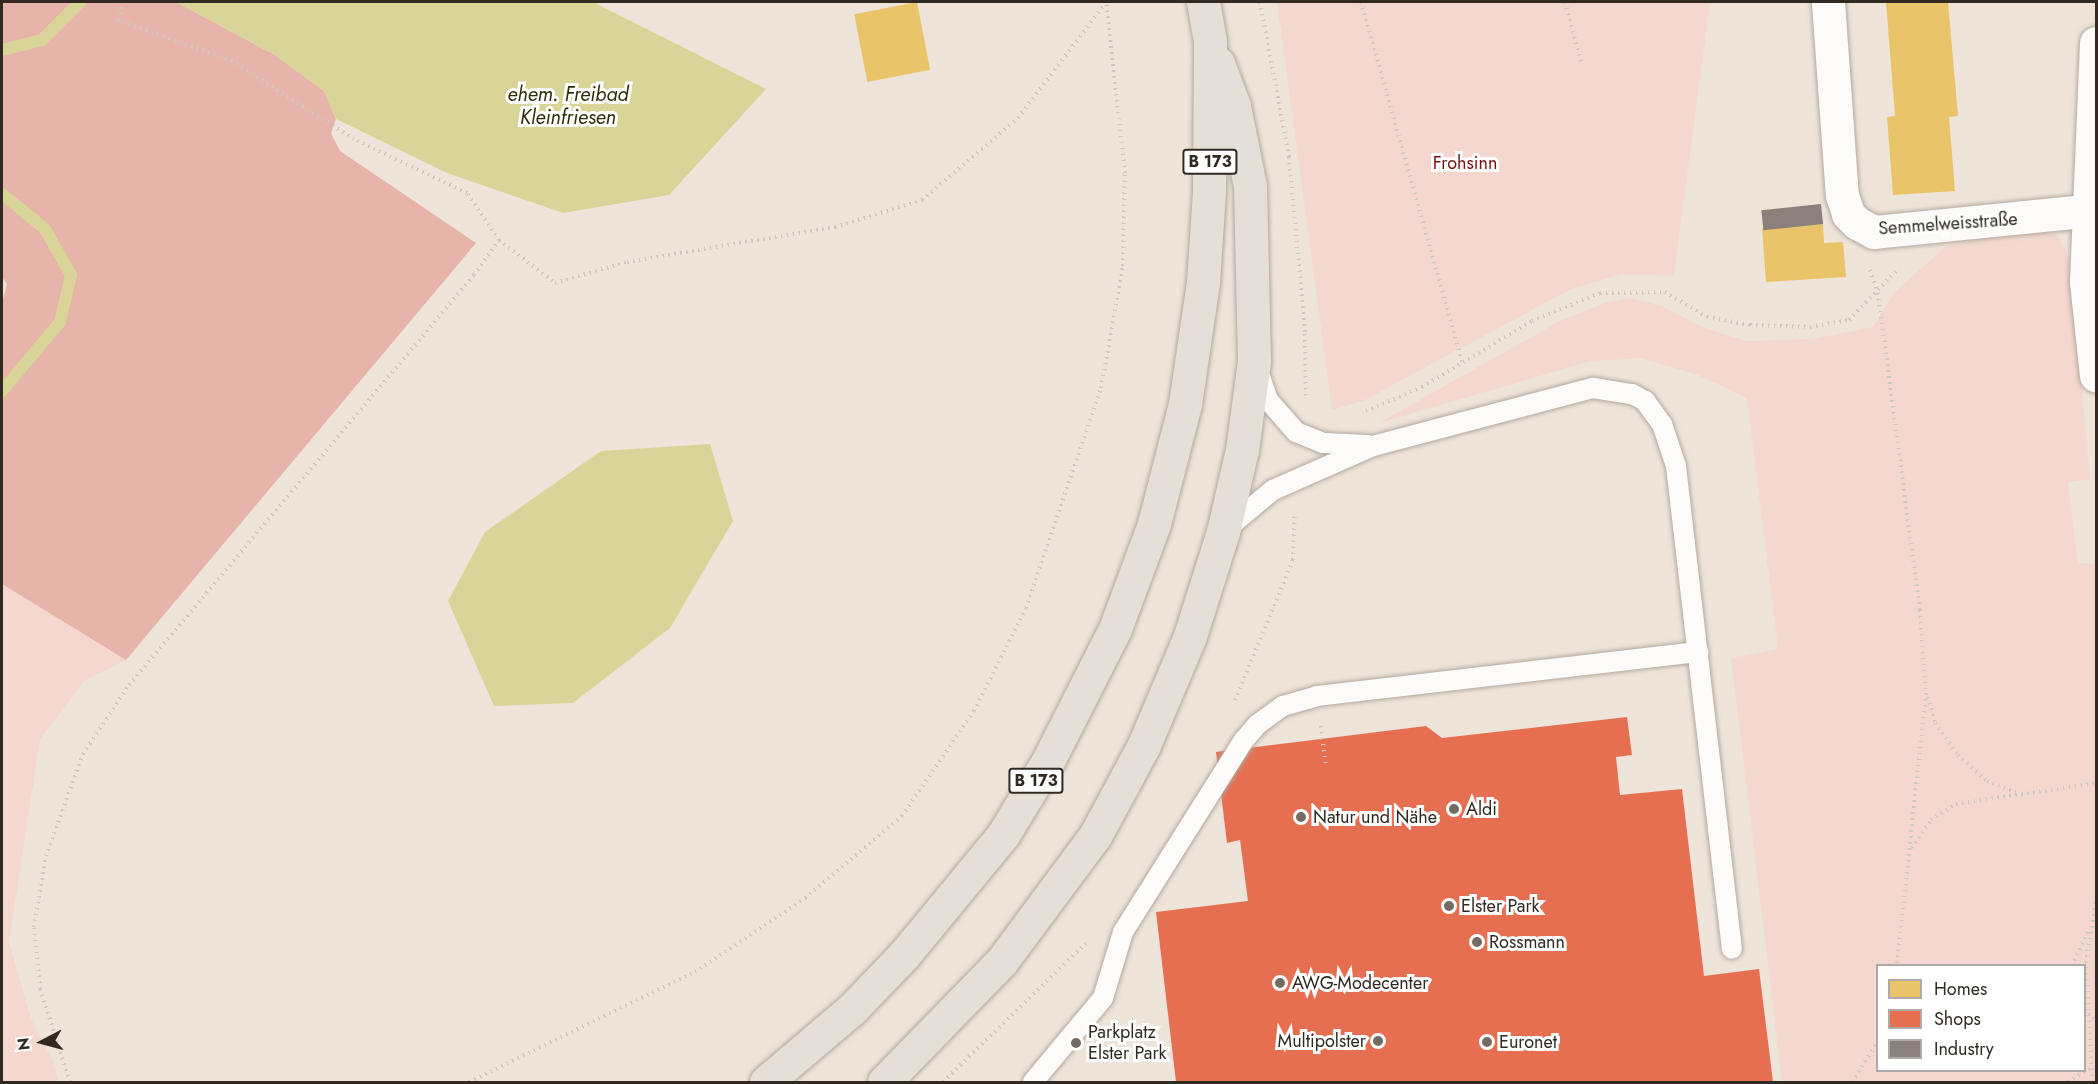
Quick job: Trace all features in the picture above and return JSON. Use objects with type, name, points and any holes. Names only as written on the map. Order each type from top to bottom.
[{"type":"main road","name":"B 173","points":[[884,1083],[1002,961],[1095,836],[1144,745],[1186,647],[1222,532],[1242,450],[1254,361],[1250,186],[1234,106],[1210,41],[1203,2]]},
{"type":"main road","name":"B 173","points":[[766,1083],[852,1008],[904,955],[1003,835],[1048,761],[1115,629],[1154,524],[1185,404],[1203,282],[1208,203],[1210,41]]},
{"type":"street","points":[[1828,2],[1842,195],[1848,214]]},
{"type":"street","points":[[2097,43],[2086,211],[2086,282],[2097,375]]},
{"type":"street","name":"Semmelweisstraße","points":[[1848,214],[1874,232],[2086,211]]},
{"type":"lane","points":[[1254,361],[1268,400],[1296,432],[1323,443],[1373,446]]},
{"type":"lane","points":[[1222,532],[1273,490],[1373,446],[1593,388],[1632,394],[1645,401],[1662,424],[1676,466],[1732,949]]},
{"type":"lane","points":[[1033,1083],[1102,998],[1124,932],[1251,732],[1283,706],[1317,696],[1698,651]]},
{"type":"path","points":[[123,2],[118,20],[232,61],[354,139],[467,193],[499,240],[555,283],[627,262],[835,227],[922,200],[1018,118],[1105,3]]},
{"type":"path","points":[[1361,2],[1462,362]]},
{"type":"path","points":[[1565,2],[1582,65]]},
{"type":"path","points":[[469,1083],[695,972],[805,898],[902,816],[974,711],[1026,608],[1101,388],[1123,266],[1125,173],[1105,3]]},
{"type":"path","points":[[1848,214],[1878,293],[1920,610],[1926,693],[1897,964]]},
{"type":"path","points":[[1361,414],[1422,387],[1532,321],[1600,293],[1665,292],[1707,316],[1750,326],[1810,327],[1849,320],[1878,293],[1933,227]]},
{"type":"path","points":[[70,1083],[40,989],[34,927],[46,856],[83,754],[129,686],[474,275],[499,240]]},
{"type":"path","points":[[1926,693],[1935,723],[1958,755],[1987,781],[2017,793]]},
{"type":"path","points":[[1910,855],[1916,837],[1931,820],[1956,804],[2017,793],[2097,783]]},
{"type":"path","points":[[2092,1083],[2086,1012],[2086,963],[2097,901]]},
{"type":"path","points":[[2073,964],[2091,926]]},
{"type":"path","points":[[2086,1012],[2097,1020]]},
{"type":"path","points":[[1852,1083],[1876,1044]]},
{"type":"path","points":[[2086,1071],[2090,1068]]},
{"type":"path","points":[[2068,1083],[2084,1072]]},
{"type":"green space","name":"Frohsinn","points":[[1277,2],[1710,2],[1674,275],[1621,274],[1569,290],[1363,401],[1332,410]]},
{"type":"green space","points":[[2029,228],[2058,236],[2071,262],[2090,479],[2068,482],[2078,563],[2096,564],[2096,1082],[1782,1082],[1731,658],[1778,649],[1747,398],[1698,375],[1640,358],[1591,361],[1379,423],[1558,322],[1605,303],[1630,298],[1659,305],[1702,327],[1746,341],[1813,339],[1873,327],[1894,293],[1945,247]]},
{"type":"green space","points":[[2,584],[126,660],[85,680],[40,739],[9,942],[31,1019],[54,1063],[58,1082],[2,1082]]},
{"type":"shaded area","points":[[2,2],[176,2],[275,55],[324,91],[336,119],[331,133],[340,151],[476,243],[126,660],[2,584],[2,303],[7,284],[2,277]]},
{"type":"water","name":"ehem. Freibad Kleinfriesen","points":[[176,2],[593,2],[766,89],[669,195],[563,213],[447,173],[336,119],[324,91],[275,55]]},
{"type":"water","points":[[710,444],[733,521],[670,628],[573,703],[494,706],[448,601],[485,532],[601,451]]},
{"type":"building: Homes","points":[[917,2],[930,70],[867,82],[854,14]]},
{"type":"building: Homes","points":[[1886,2],[1948,2],[1958,116],[1949,117],[1955,191],[1893,195],[1887,117],[1895,116]]},
{"type":"building: Homes","points":[[1823,224],[1824,243],[1843,242],[1846,277],[1766,282],[1762,228]]},
{"type":"building: Shops","name":"Elster Park","points":[[1627,717],[1632,755],[1616,757],[1620,795],[1682,789],[1704,976],[1759,969],[1773,1082],[1176,1082],[1156,912],[1248,901],[1240,840],[1227,843],[1216,752],[1426,726],[1442,738]]},
{"type":"building: Industry","points":[[1821,204],[1823,224],[1763,230],[1761,210]]},
{"type":"waterway","points":[[2,50],[42,40],[80,2]]},
{"type":"waterway","points":[[2,194],[45,229],[71,275],[60,322],[2,391]]},
{"type":"place","name":"Aldi","points":[[1454,809]]},
{"type":"place","name":"Natur und Nähe","points":[[1301,817]]},
{"type":"place","name":"Elster Park","points":[[1449,906]]},
{"type":"place","name":"Rossmann","points":[[1477,942]]},
{"type":"place","name":"AWG-Modecenter","points":[[1280,983]]},
{"type":"place","name":"Multipolster","points":[[1378,1041]]},
{"type":"place","name":"Euronet","points":[[1487,1042]]},
{"type":"place","name":"Parkplatz Elster Park","points":[[1076,1043]]}]
